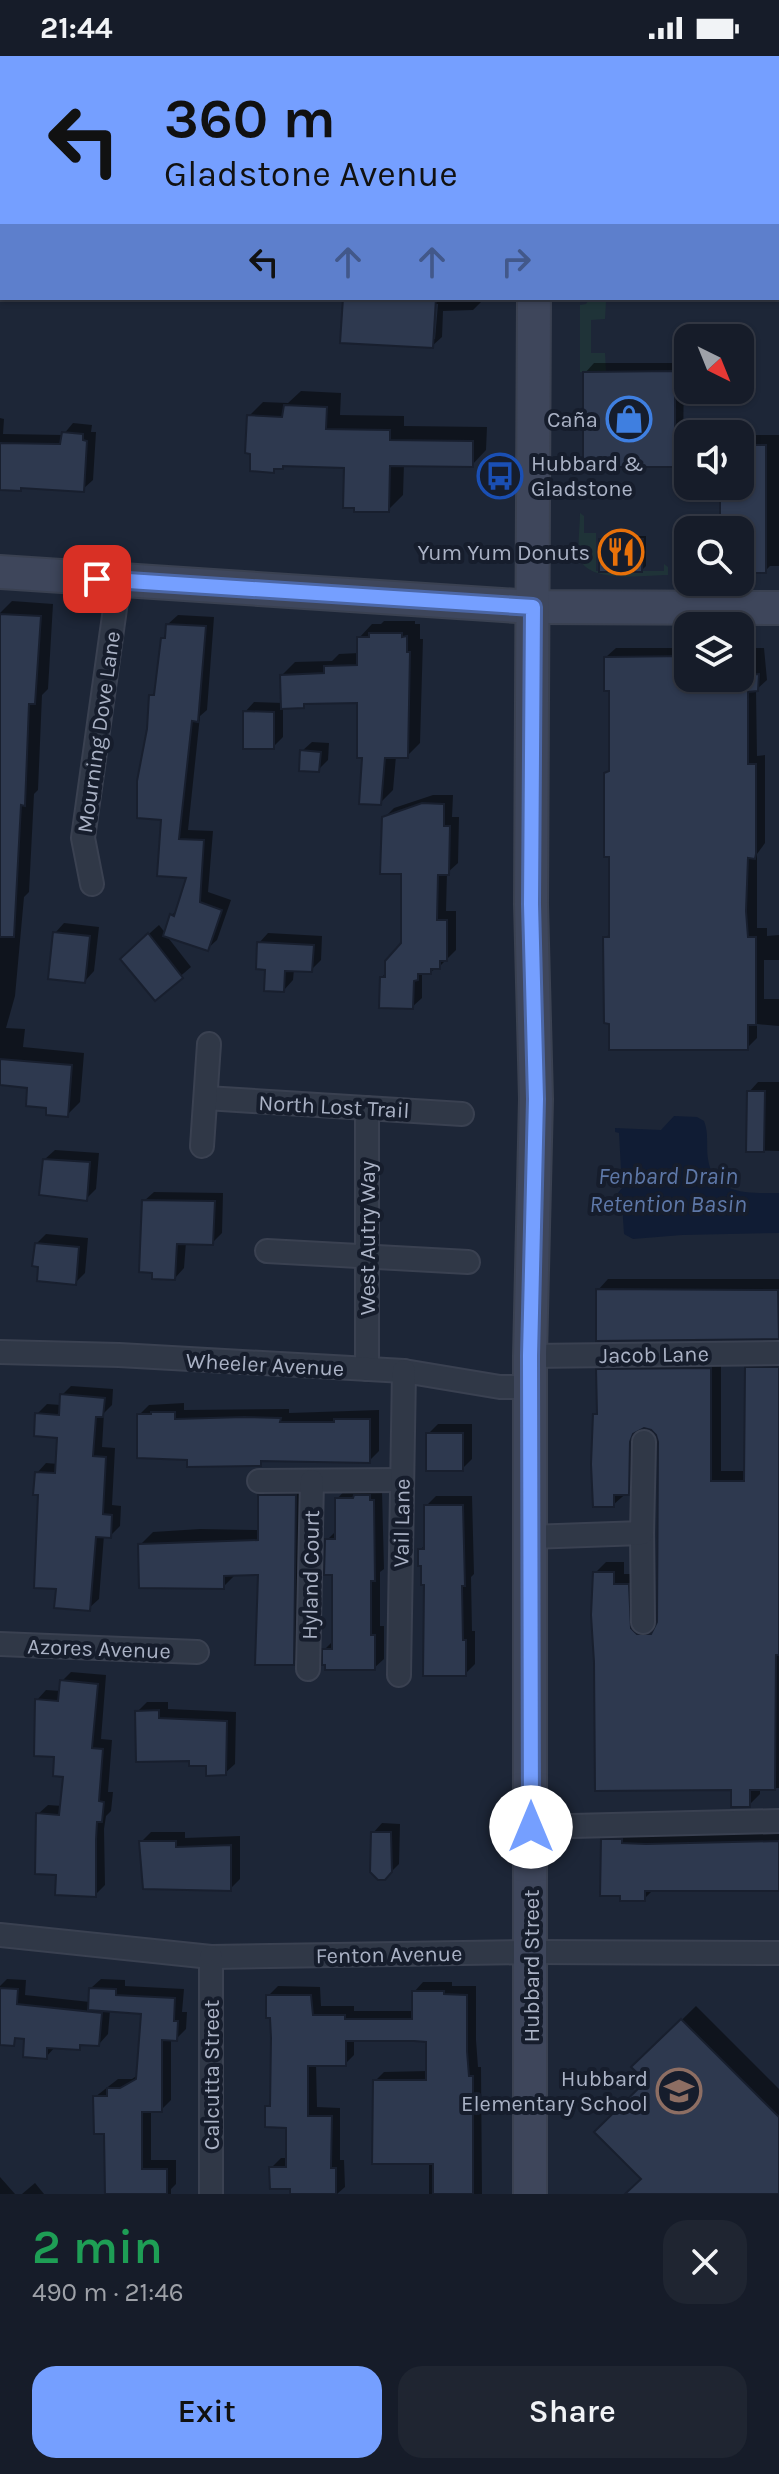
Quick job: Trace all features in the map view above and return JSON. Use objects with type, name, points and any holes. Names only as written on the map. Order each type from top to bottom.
[{"type":"main road","name":"Hubbard Street","points":[[530,2194],[530,1371],[536,1099],[531,904],[534,300]]},
{"type":"main road","points":[[0,572],[533,607],[779,608]]},
{"type":"street","name":"Mourning Dove Lane","points":[[92,884],[83,838],[119,580]]},
{"type":"street","points":[[202,1146],[209,1044]]},
{"type":"street","name":"North Lost Trail","points":[[206,1098],[462,1114]]},
{"type":"street","name":"West Autry Way","points":[[367,1108],[367,1369]]},
{"type":"street","points":[[267,1251],[468,1262]]},
{"type":"street","name":"Wheeler Avenue","points":[[0,1352],[119,1355],[404,1371],[500,1387],[530,1371]]},
{"type":"street","name":"Jacob Lane","points":[[530,1371],[779,1353]]},
{"type":"street","name":"Vail Lane","points":[[399,1675],[404,1371]]},
{"type":"street","points":[[643,1622],[644,1442]]},
{"type":"street","points":[[259,1481],[402,1480]]},
{"type":"street","name":"Hyland Court","points":[[308,1669],[312,1481]]},
{"type":"street","points":[[530,1537],[642,1533]]},
{"type":"street","name":"Azores Avenue","points":[[0,1644],[197,1652]]},
{"type":"street","points":[[531,1827],[779,1821]]},
{"type":"street","name":"Fenton Avenue","points":[[0,1935],[211,1957],[532,1952],[779,1953]]},
{"type":"street","name":"Calcutta Street","points":[[211,1957],[211,2194]]},
{"type":"green space","points":[[589,300],[618,302],[606,302],[605,319],[591,320],[591,353],[605,353],[606,372],[580,372],[580,305]]},
{"type":"green space","points":[[580,513],[584,516],[584,533],[596,533],[596,571],[664,571],[664,564],[668,567],[668,575],[605,575],[594,572],[585,566],[579,553]]},
{"type":"water","name":"Fenbard Drain Retention Basin","points":[[674,1116],[697,1117],[704,1121],[711,1171],[725,1186],[745,1192],[779,1193],[779,1233],[633,1239],[624,1234],[622,1203],[614,1203],[613,1199],[622,1188],[619,1133],[615,1132],[615,1128],[661,1130]]},
{"type":"building","points":[[343,300],[436,300],[433,348],[340,343]]},
{"type":"building","points":[[674,371],[674,467],[583,467],[583,372]]},
{"type":"building","points":[[284,405],[327,407],[326,429],[390,430],[390,440],[473,441],[473,467],[390,466],[389,512],[354,512],[354,508],[343,508],[344,468],[283,466],[283,469],[274,469],[274,473],[250,471],[250,454],[245,453],[247,415],[282,417]]},
{"type":"building","points":[[62,432],[83,434],[83,440],[87,441],[84,492],[21,488],[21,491],[0,490],[0,443],[60,444]]},
{"type":"building","points":[[754,445],[766,445],[766,573],[754,573],[754,516],[720,516],[720,500],[754,500]]},
{"type":"building","name":"Yum Yum Donuts","points":[[599,539],[643,539],[642,572],[599,572]]},
{"type":"building","points":[[0,614],[41,616],[35,704],[29,704],[25,806],[21,805],[14,937],[0,937]]},
{"type":"building","points":[[166,624],[206,626],[198,722],[192,721],[179,839],[204,840],[200,902],[222,910],[208,951],[163,936],[170,914],[174,916],[186,878],[157,876],[161,820],[137,818],[137,781],[147,729],[149,695],[154,695],[161,638],[165,638]]},
{"type":"building","points":[[369,633],[402,633],[402,637],[407,636],[407,652],[410,652],[408,758],[385,758],[381,805],[359,804],[362,758],[357,758],[357,703],[304,704],[304,708],[281,709],[280,675],[324,673],[324,666],[357,665],[357,637],[369,637]]},
{"type":"building","points":[[674,656],[674,692],[748,692],[748,764],[756,764],[756,854],[755,859],[748,858],[746,911],[748,937],[756,937],[756,1025],[748,1025],[748,1050],[609,1050],[609,1024],[604,1023],[603,937],[609,937],[609,857],[604,857],[604,773],[609,771],[609,691],[604,691],[604,657]]},
{"type":"building","points":[[754,674],[759,674],[758,691],[754,691]]},
{"type":"building","points":[[243,711],[274,712],[274,749],[243,749]]},
{"type":"building","points":[[300,750],[321,752],[319,772],[299,771]]},
{"type":"building","points":[[422,803],[444,804],[444,826],[450,826],[449,875],[438,875],[437,920],[447,920],[447,961],[440,961],[440,969],[431,969],[431,974],[418,974],[418,980],[414,981],[413,1009],[379,1008],[380,977],[385,977],[385,961],[401,943],[401,874],[380,874],[382,817]]},
{"type":"building","points":[[53,932],[90,936],[85,983],[48,979]]},
{"type":"building","points":[[148,933],[183,978],[155,1001],[120,959]]},
{"type":"building","points":[[257,942],[314,945],[312,972],[285,971],[284,992],[264,991],[265,970],[256,969]]},
{"type":"building","points":[[0,1059],[72,1065],[68,1117],[46,1115],[46,1108],[26,1106],[27,1088],[0,1085]]},
{"type":"building","points":[[747,1091],[765,1091],[764,1152],[746,1152]]},
{"type":"building","points":[[43,1159],[90,1162],[87,1201],[39,1195]]},
{"type":"building","points":[[142,1200],[215,1201],[213,1245],[177,1244],[175,1280],[152,1279],[152,1273],[139,1272]]},
{"type":"building","points":[[35,1243],[79,1247],[76,1285],[37,1281],[38,1267],[32,1266]]},
{"type":"building","points":[[596,1289],[778,1290],[779,1339],[596,1341]]},
{"type":"building","points":[[745,1367],[779,1367],[779,1655],[776,1655],[775,1790],[750,1790],[750,1807],[731,1807],[731,1790],[595,1791],[593,1572],[614,1572],[614,1584],[629,1584],[631,1628],[637,1634],[651,1634],[657,1622],[658,1442],[651,1430],[644,1428],[633,1434],[630,1442],[629,1495],[614,1495],[614,1507],[593,1507],[591,1464],[593,1414],[597,1414],[596,1369],[711,1368],[711,1481],[744,1481]]},
{"type":"building","points":[[60,1394],[105,1398],[103,1417],[96,1417],[93,1456],[106,1457],[103,1514],[112,1515],[111,1538],[96,1537],[90,1611],[54,1608],[56,1589],[34,1588],[38,1495],[33,1495],[35,1472],[55,1473],[57,1438],[34,1436],[35,1413],[59,1415]]},
{"type":"building","points":[[175,1412],[175,1419],[244,1417],[281,1418],[280,1422],[334,1422],[334,1419],[370,1419],[370,1463],[261,1461],[261,1466],[187,1467],[187,1460],[137,1458],[137,1414]]},
{"type":"building","points":[[426,1433],[463,1433],[463,1471],[426,1471]]},
{"type":"building","points":[[258,1495],[296,1495],[294,1665],[255,1665],[258,1575],[224,1576],[224,1589],[139,1588],[138,1544],[258,1540]]},
{"type":"building","points":[[354,1495],[370,1495],[370,1500],[374,1500],[375,1581],[371,1581],[371,1635],[375,1635],[375,1670],[325,1670],[322,1649],[332,1649],[332,1575],[324,1575],[325,1539],[335,1539],[335,1498],[353,1498]]},
{"type":"building","points":[[424,1505],[463,1505],[465,1586],[462,1586],[466,1676],[423,1676],[424,1585],[421,1585],[418,1549],[424,1549]]},
{"type":"building","points":[[60,1680],[98,1684],[92,1748],[103,1749],[99,1801],[104,1802],[102,1822],[97,1822],[96,1897],[55,1895],[56,1875],[35,1874],[36,1813],[59,1815],[63,1777],[53,1776],[54,1757],[34,1756],[35,1699],[58,1701]]},
{"type":"building","points":[[159,1710],[159,1718],[227,1721],[226,1775],[206,1776],[206,1766],[189,1766],[189,1761],[136,1762],[135,1711]]},
{"type":"building","points":[[371,1832],[391,1832],[392,1872],[385,1880],[378,1880],[370,1872]]},
{"type":"building","points":[[601,1839],[646,1844],[779,1841],[779,1891],[645,1891],[645,1901],[620,1901],[620,1896],[600,1896]]},
{"type":"building","points":[[139,1841],[176,1841],[176,1847],[231,1845],[231,1891],[143,1889]]},
{"type":"building","points":[[0,1988],[18,1989],[17,2004],[102,2013],[99,2046],[80,2045],[80,2050],[47,2048],[47,2059],[23,2057],[24,2039],[15,2038],[14,2046],[0,2045]]},
{"type":"building","points":[[89,1988],[116,1989],[116,1995],[175,1998],[177,2041],[162,2040],[162,2112],[142,2112],[142,2169],[167,2169],[167,2194],[105,2194],[104,2134],[94,2134],[93,2096],[107,2096],[107,2088],[120,2088],[136,2079],[141,2014],[88,2010]]},
{"type":"building","points":[[412,1991],[467,1995],[467,2051],[469,2076],[473,2076],[473,2194],[433,2194],[433,2164],[372,2164],[373,2080],[426,2080],[426,2042],[414,2041],[346,2041],[346,2066],[308,2066],[308,2116],[332,2116],[331,2168],[336,2168],[336,2194],[290,2194],[290,2189],[270,2189],[269,2167],[286,2167],[286,2128],[265,2127],[265,2106],[270,2106],[271,2038],[270,2018],[266,2018],[266,1995],[311,1995],[313,2015],[345,2015],[345,2019],[412,2019]]},
{"type":"building","points":[[681,2019],[779,2117],[779,2194],[625,2194],[641,2179],[594,2132],[646,2081],[631,2067]]},
{"type":"place","name":"Caña","points":[[629,419]]},
{"type":"place","name":"Hubbard & Gladstone","points":[[500,476]]},
{"type":"place","name":"Yum Yum Donuts","points":[[621,552]]},
{"type":"place","name":"Hubbard Elementary School","points":[[679,2091]]},
{"type":"route","points":[[97,579],[533,607],[531,904],[536,1099],[530,1356],[531,1827]]}]
